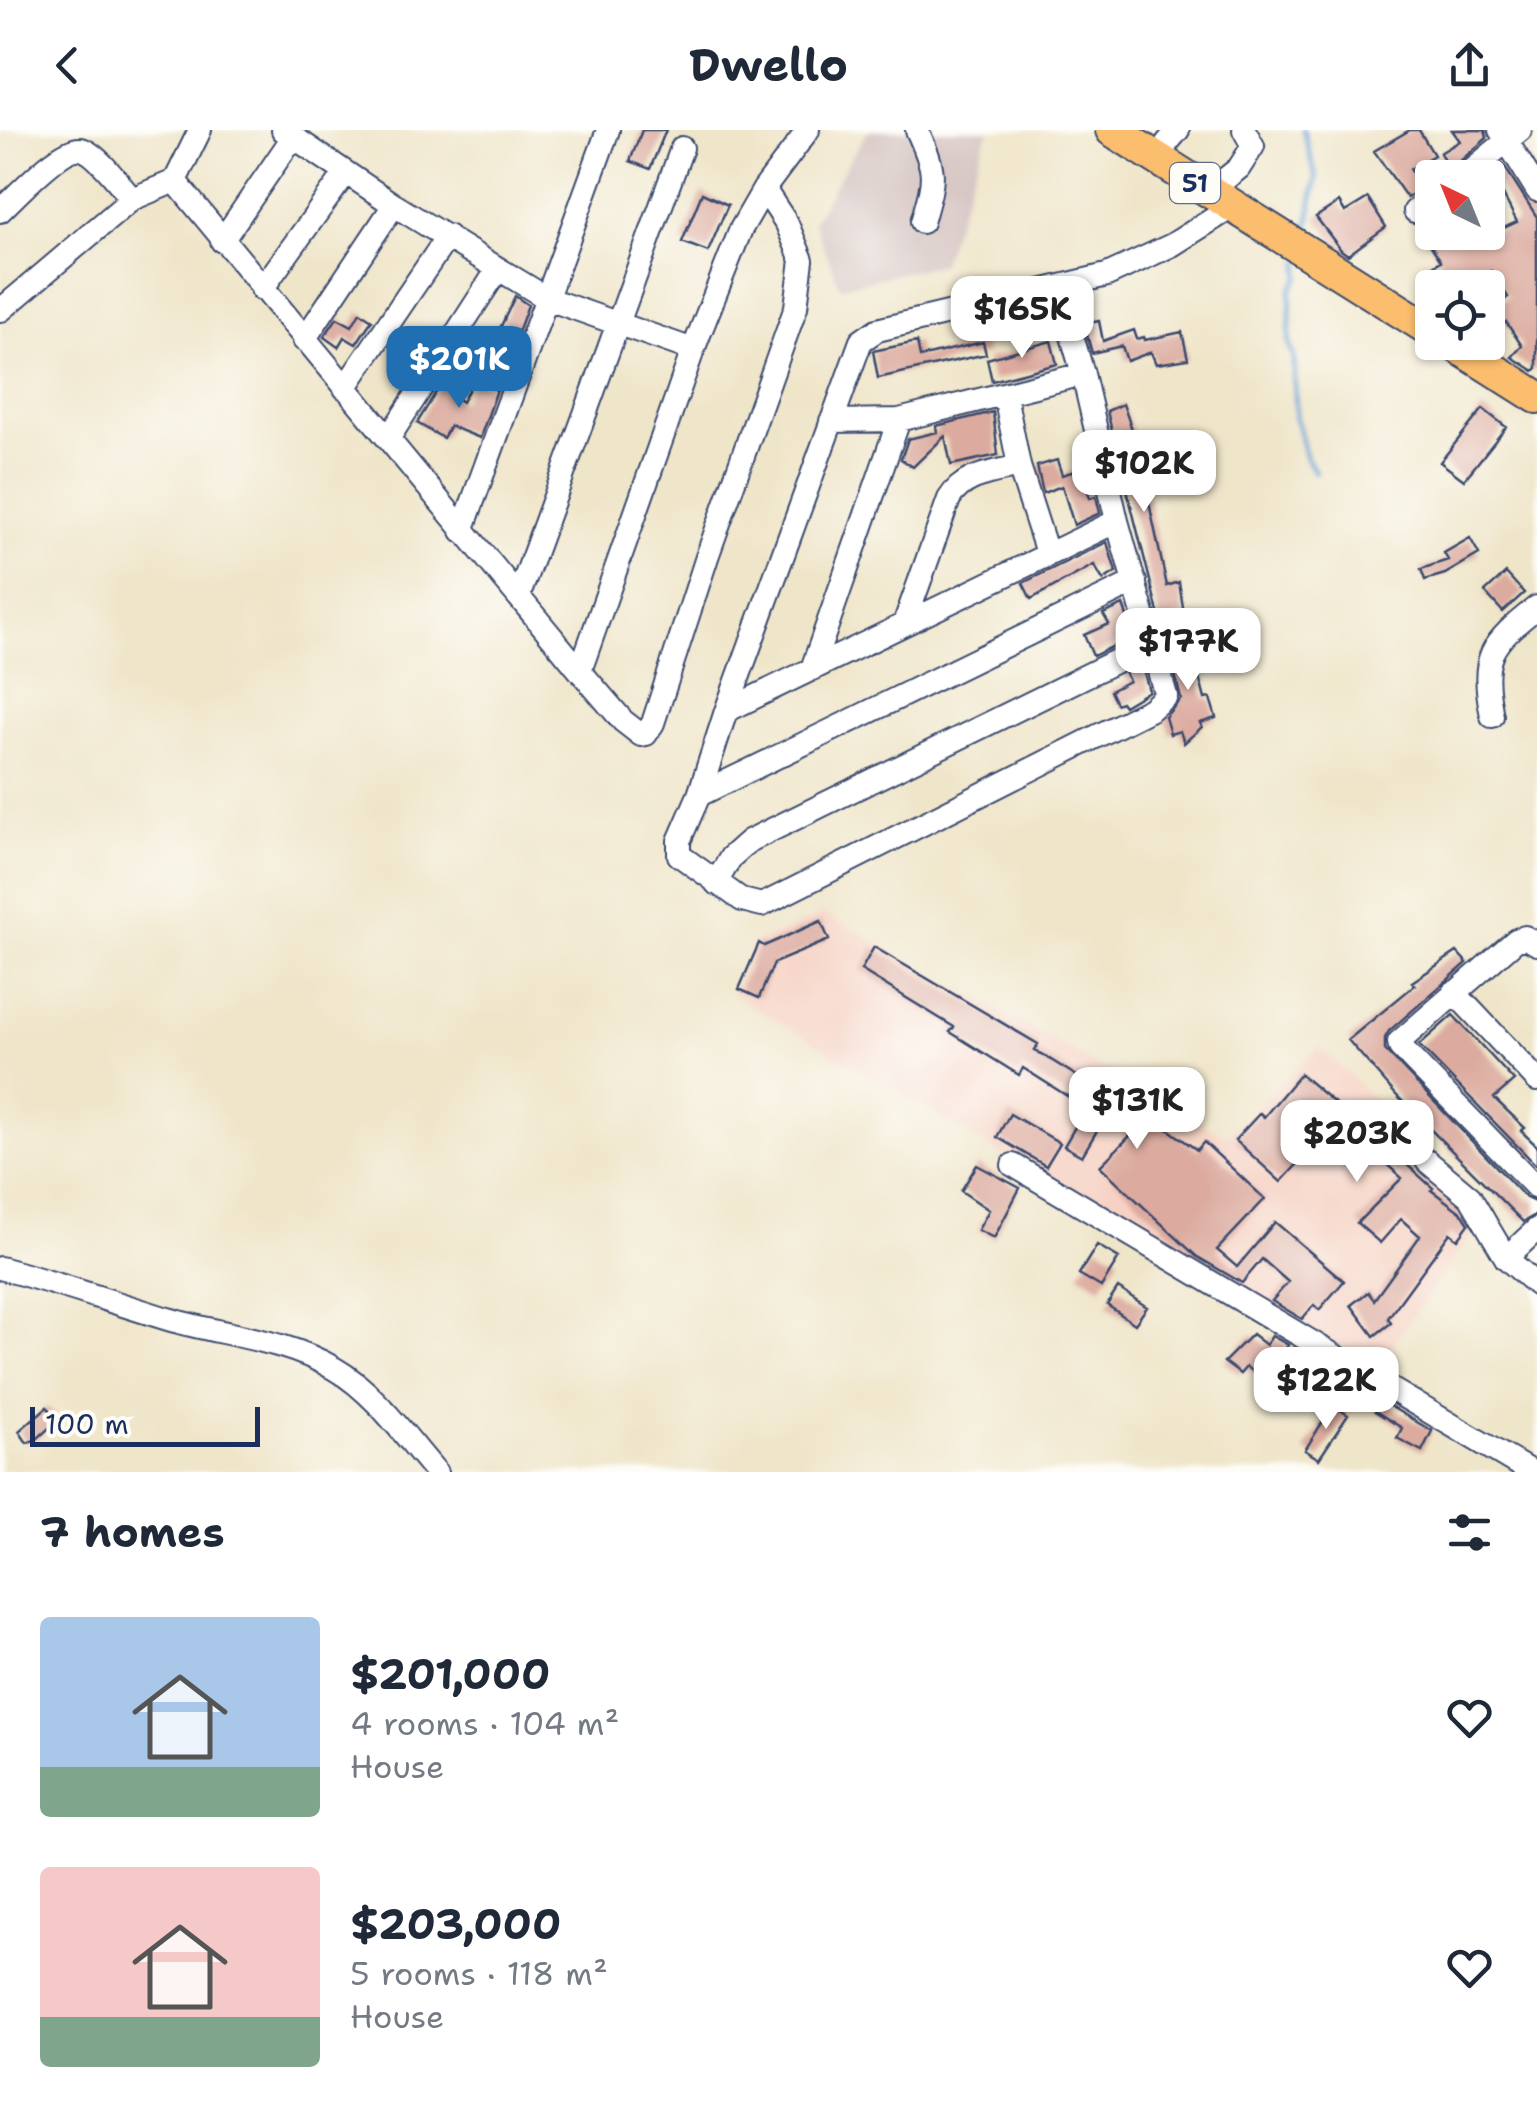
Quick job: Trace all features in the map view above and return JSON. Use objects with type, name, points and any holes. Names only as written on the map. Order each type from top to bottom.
[{"type":"highway","name":"51","points":[[1112,130],[1415,320]]},
{"type":"highway","points":[[1478,360],[1537,397]]},
{"type":"street","points":[[2,310],[132,198],[175,181],[200,130]]},
{"type":"street","points":[[462,530],[608,130]]},
{"type":"street","points":[[580,671],[693,350],[741,230],[764,189],[808,130]]},
{"type":"street","points":[[917,130],[932,162],[934,178],[922,222]]},
{"type":"street","points":[[1160,160],[1178,130]]},
{"type":"street","points":[[1058,288],[1083,374],[1116,521],[1166,696],[1160,703],[762,904],[742,900],[677,850],[858,346],[870,333],[1058,288],[1132,264],[1172,244],[1220,199],[1253,146],[1244,130]]},
{"type":"street","points":[[222,240],[288,134],[394,206],[548,299],[693,350]]},
{"type":"street","points":[[1481,160],[1509,134],[1537,190]]},
{"type":"street","points":[[0,211],[54,162],[79,148],[92,154],[132,198]]},
{"type":"street","points":[[519,595],[682,148]]},
{"type":"street","points":[[262,290],[345,174]]},
{"type":"street","points":[[175,181],[462,530],[637,734],[646,734],[653,723],[706,557],[796,306],[802,260],[764,189]]},
{"type":"street","points":[[304,340],[394,206]]},
{"type":"street","points":[[346,388],[448,236]]},
{"type":"street","points":[[388,439],[498,269]]},
{"type":"street","points":[[831,421],[899,420],[1083,374]]},
{"type":"street","points":[[1005,395],[1019,466],[1048,553]]},
{"type":"street","points":[[812,669],[899,420]]},
{"type":"street","points":[[905,622],[953,492],[975,476],[1019,466]]},
{"type":"street","points":[[726,711],[1116,521]]},
{"type":"street","points":[[699,795],[1135,582]]},
{"type":"street","points":[[1492,716],[1486,672],[1490,653],[1504,633],[1537,607]]},
{"type":"street","points":[[716,882],[731,857],[749,842],[1152,643]]},
{"type":"street","points":[[1537,944],[1525,938],[1516,940],[1399,1042],[1537,1188]]},
{"type":"street","points":[[1454,992],[1537,1080]]},
{"type":"street","points":[[1427,1161],[1470,1197],[1506,1258],[1537,1285]]},
{"type":"street","points":[[1013,1165],[1531,1472]]},
{"type":"street","points":[[1506,1258],[1537,1229]]},
{"type":"street","points":[[0,1268],[170,1320],[306,1355],[334,1368],[368,1398],[436,1472]]},
{"type":"shaded area","points":[[868,130],[989,130],[941,264],[840,287],[813,221]]},
{"type":"shaded area","points":[[825,914],[1226,1137],[1319,1047],[1490,1208],[1372,1373],[732,994],[755,943]]},
{"type":"building","points":[[642,130],[666,130],[650,169],[630,161]]},
{"type":"building","points":[[1410,130],[1419,130],[1434,155],[1415,160],[1410,169],[1415,176],[1415,192],[1407,198],[1374,151]]},
{"type":"building","points":[[1452,130],[1485,130],[1487,138],[1462,160],[1444,160],[1440,153],[1460,141]]},
{"type":"building","points":[[1505,167],[1537,217],[1534,371],[1512,357],[1522,346],[1505,323],[1505,270],[1428,270],[1441,261],[1434,250],[1505,250],[1505,227],[1517,222],[1505,199]]},
{"type":"building","points":[[702,193],[728,205],[708,252],[682,242]]},
{"type":"building","points":[[1368,198],[1386,227],[1348,255],[1316,217],[1339,202],[1345,212]]},
{"type":"building","points":[[515,296],[528,305],[513,346],[495,339]]},
{"type":"building","points":[[360,312],[372,320],[356,344],[344,337],[338,347],[324,337],[337,318],[352,326]]},
{"type":"building","points":[[1099,321],[1103,341],[1134,330],[1137,339],[1145,340],[1182,332],[1188,359],[1156,364],[1151,352],[1127,361],[1122,346],[1092,353],[1084,324]]},
{"type":"building","points":[[1051,341],[1057,364],[992,381],[987,359]]},
{"type":"building","points":[[917,342],[920,357],[983,342],[986,354],[878,378],[873,351]]},
{"type":"building","points":[[474,379],[497,390],[480,438],[450,426],[443,438],[417,423],[440,386],[462,402]]},
{"type":"building","points":[[1123,404],[1135,438],[1167,586],[1179,582],[1184,614],[1160,620],[1107,411]]},
{"type":"building","points":[[1483,409],[1506,427],[1464,480],[1440,462]]},
{"type":"building","points":[[993,412],[998,455],[951,465],[945,436],[913,467],[901,459],[908,439],[937,432],[936,426]]},
{"type":"building","points":[[1057,460],[1062,475],[1081,469],[1090,498],[1096,496],[1100,513],[1074,525],[1062,486],[1043,493],[1037,466]]},
{"type":"building","points":[[1470,538],[1479,554],[1445,574],[1425,580],[1421,569],[1448,560],[1444,553]]},
{"type":"building","points":[[1107,542],[1116,572],[1103,580],[1094,565],[1031,599],[1023,583]]},
{"type":"building","points":[[1506,573],[1524,593],[1503,612],[1485,592]]},
{"type":"building","points":[[1123,605],[1134,636],[1093,656],[1084,635],[1109,624],[1103,614]]},
{"type":"building","points":[[1188,636],[1205,699],[1210,698],[1216,718],[1200,723],[1202,727],[1184,743],[1180,731],[1170,734],[1165,717],[1181,699],[1168,642]]},
{"type":"building","points":[[1142,665],[1149,691],[1124,706],[1121,702],[1116,704],[1110,691],[1129,681],[1125,673]]},
{"type":"building","points":[[821,921],[829,940],[774,963],[759,998],[739,989],[759,943],[764,946]]},
{"type":"building","points":[[874,947],[1038,1044],[1035,1050],[1133,1111],[1136,1106],[1197,1150],[1204,1142],[1265,1199],[1217,1250],[1237,1267],[1275,1222],[1344,1281],[1319,1310],[1314,1305],[1302,1319],[1272,1301],[1288,1282],[1262,1259],[1242,1283],[1196,1256],[1100,1166],[1132,1134],[1105,1117],[1082,1156],[1064,1146],[1086,1108],[1023,1068],[1019,1075],[950,1032],[954,1027],[861,970]]},
{"type":"building","points":[[1457,952],[1467,963],[1389,1031],[1385,1050],[1526,1198],[1537,1203],[1537,1214],[1523,1222],[1397,1096],[1348,1040],[1415,985],[1412,982]]},
{"type":"building","points":[[1453,1015],[1514,1081],[1494,1098],[1525,1128],[1521,1131],[1537,1146],[1537,1166],[1419,1045]]},
{"type":"building","points":[[1300,1074],[1376,1138],[1380,1134],[1408,1160],[1405,1163],[1431,1190],[1462,1213],[1469,1224],[1458,1239],[1450,1233],[1388,1318],[1391,1323],[1374,1336],[1351,1305],[1368,1292],[1374,1300],[1420,1236],[1401,1219],[1380,1243],[1357,1223],[1402,1178],[1361,1141],[1354,1149],[1334,1133],[1320,1149],[1316,1144],[1281,1182],[1235,1140],[1260,1113],[1264,1117]]},
{"type":"building","points":[[1010,1114],[1060,1143],[1046,1166],[997,1137]]},
{"type":"building","points":[[977,1165],[1020,1188],[994,1238],[978,1230],[989,1210],[961,1191]]},
{"type":"building","points":[[1097,1245],[1119,1258],[1101,1287],[1079,1274]]},
{"type":"building","points":[[1118,1288],[1147,1307],[1135,1324],[1107,1305]]},
{"type":"building","points":[[1252,1334],[1266,1345],[1272,1336],[1288,1345],[1264,1380],[1246,1367],[1240,1374],[1224,1362]]},
{"type":"building","points":[[1316,1369],[1351,1388],[1340,1408],[1306,1388]]},
{"type":"building","points":[[1381,1401],[1432,1431],[1422,1451],[1397,1438],[1402,1428],[1375,1411]]},
{"type":"building","points":[[1333,1405],[1348,1415],[1319,1459],[1305,1450]]},
{"type":"building","points":[[47,1407],[59,1419],[27,1443],[19,1431]]},
{"type":"waterway","points":[[1303,130],[1316,177],[1308,228]]},
{"type":"waterway","points":[[1300,262],[1300,276],[1291,290],[1289,344],[1294,358],[1296,417],[1305,455],[1315,472]]}]
